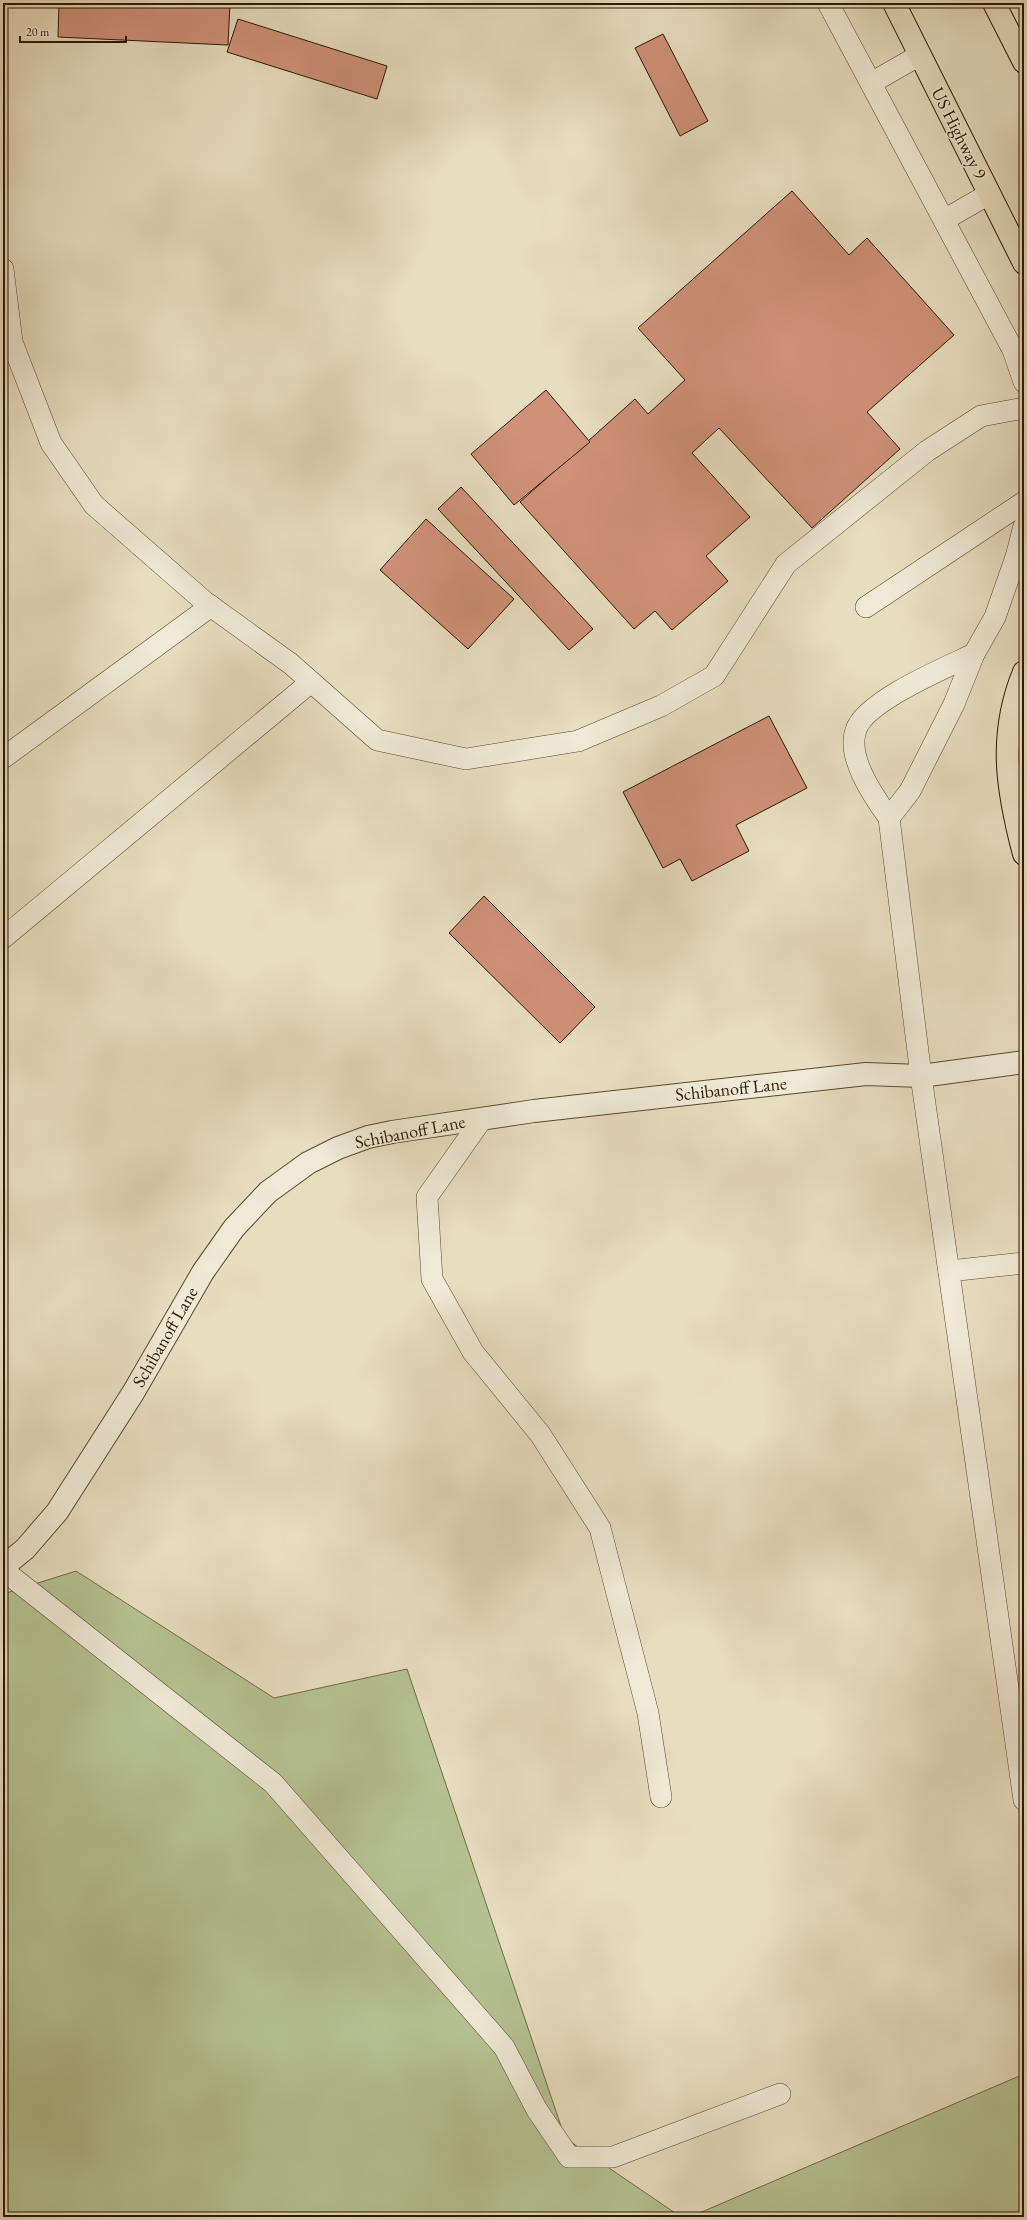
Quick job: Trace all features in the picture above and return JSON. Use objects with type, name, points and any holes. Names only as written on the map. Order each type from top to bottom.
[{"type":"highway","name":"US Highway 9","points":[[894,3],[1024,263]]},
{"type":"highway","points":[[994,3],[1024,62]]},
{"type":"highway","points":[[1024,672],[1016,690],[1008,731],[1007,780],[1012,810],[1024,854]]},
{"type":"street","name":"Schibanoff Lane","points":[[3,1567],[25,1549],[57,1512],[133,1393],[203,1272],[234,1228],[268,1192],[308,1163],[338,1148],[368,1138],[534,1111],[866,1074],[921,1076],[1024,1062]]},
{"type":"lane","points":[[828,3],[1013,350],[1024,382]]},
{"type":"lane","points":[[871,83],[920,55]]},
{"type":"lane","points":[[944,220],[989,194]]},
{"type":"lane","points":[[3,269],[12,342],[51,443],[94,506],[211,606],[291,664],[377,740],[466,759],[578,741],[662,706],[714,676],[786,564],[934,446],[981,416],[1024,408]]},
{"type":"lane","points":[[866,607],[1024,502]]},
{"type":"lane","points":[[889,818],[910,791],[954,704],[974,654],[995,617],[1016,557],[1024,526]]},
{"type":"lane","points":[[3,758],[211,606]]},
{"type":"lane","points":[[974,654],[909,686],[884,701],[863,717],[855,730],[855,750],[862,774],[873,796],[889,818],[921,1076],[1020,1742],[1024,1800]]},
{"type":"lane","points":[[3,938],[311,682]]},
{"type":"lane","points":[[482,1119],[427,1197],[432,1279],[473,1352],[540,1434],[600,1528],[648,1713],[661,1797]]},
{"type":"lane","points":[[949,1271],[1024,1263]]},
{"type":"lane","points":[[3,1570],[272,1783],[504,2047],[537,2110],[569,2157],[613,2157],[780,2094]]},
{"type":"green space","points":[[76,1571],[274,1698],[407,1669],[565,2138],[681,2217],[3,2217],[3,1594]]},
{"type":"green space","points":[[1024,2074],[1024,2217],[690,2217]]},
{"type":"building","points":[[59,3],[230,3],[228,45],[58,37]]},
{"type":"building","points":[[238,19],[387,66],[377,99],[227,52]]},
{"type":"building","points":[[663,34],[708,121],[680,136],[635,48]]},
{"type":"building","points":[[792,191],[849,255],[867,238],[954,335],[867,412],[900,449],[812,528],[719,428],[692,453],[750,517],[706,556],[728,581],[672,630],[655,611],[634,629],[520,502],[635,399],[648,414],[685,380],[638,328]]},
{"type":"building","points":[[546,390],[590,442],[514,505],[471,454]]},
{"type":"building","points":[[461,487],[593,629],[569,650],[438,509]]},
{"type":"building","points":[[426,519],[514,599],[468,649],[380,570]]},
{"type":"building","points":[[769,716],[807,788],[736,825],[749,851],[692,881],[680,859],[663,868],[623,792]]},
{"type":"building","points":[[484,896],[595,1007],[560,1043],[449,933]]}]
